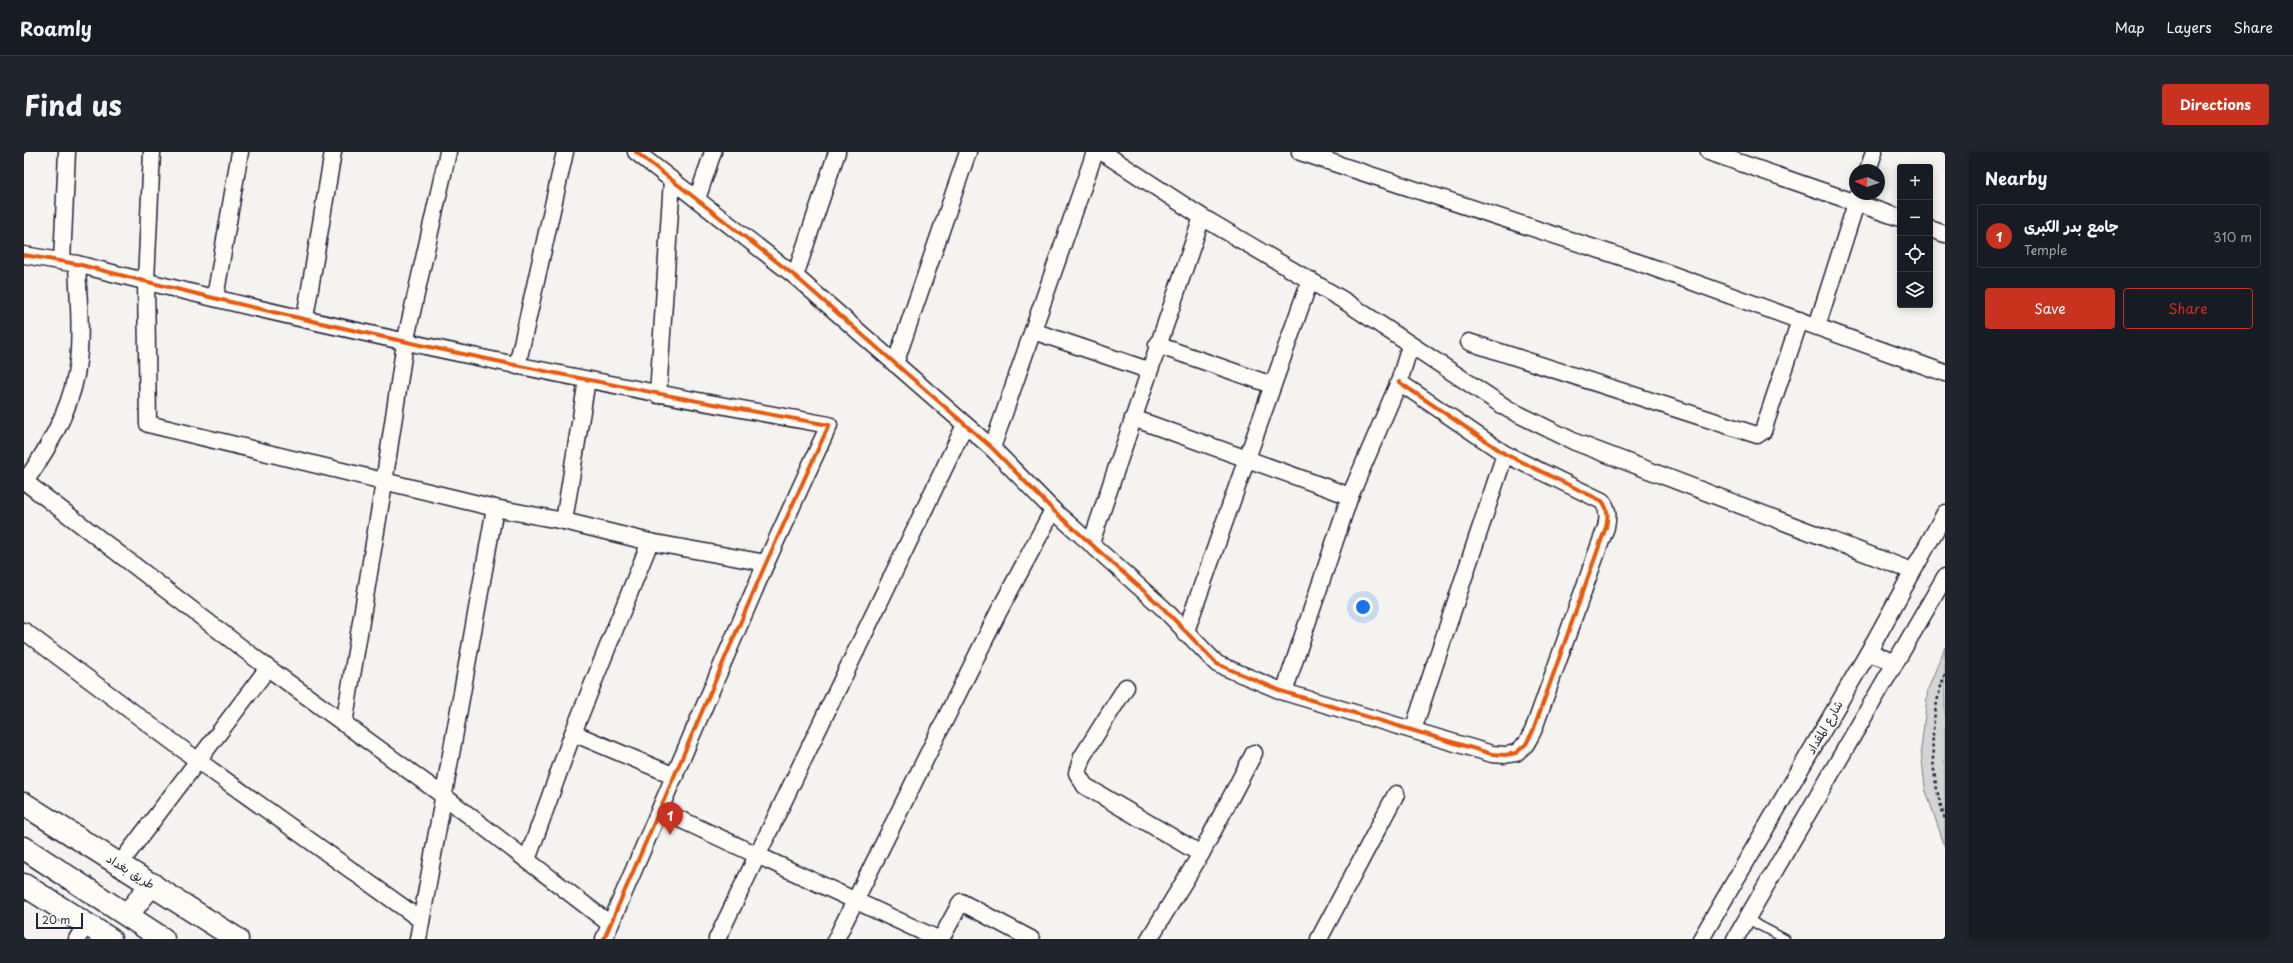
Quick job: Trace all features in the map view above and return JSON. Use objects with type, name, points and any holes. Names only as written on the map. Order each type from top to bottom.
[{"type":"main road","name":"طريق بغداد","points":[[24,804],[237,939]]},
{"type":"main road","points":[[24,848],[163,939]]},
{"type":"main road","points":[[127,915],[152,884]]},
{"type":"main road","points":[[24,885],[82,932],[110,939]]},
{"type":"street","points":[[67,152],[70,263],[78,362],[71,396],[56,430],[24,482],[268,668],[445,797],[610,924]]},
{"type":"street","points":[[152,152],[146,281],[148,424],[384,483],[495,508],[564,521],[650,542],[766,563]]},
{"type":"street","points":[[215,298],[240,152]]},
{"type":"street","points":[[305,318],[333,152]]},
{"type":"street","points":[[344,724],[384,483],[405,343],[448,152]]},
{"type":"street","points":[[517,366],[565,152]]},
{"type":"street","points":[[636,152],[795,276],[992,448],[1053,510],[1163,608],[1185,634],[1217,664],[1284,692],[1492,754],[1505,755],[1516,753],[1526,744],[1540,712],[1606,527],[1608,516],[1602,501],[1506,454],[1399,382]]},
{"type":"street","points":[[697,199],[714,152]]},
{"type":"street","points":[[795,276],[837,152]]},
{"type":"street","points":[[895,364],[968,152]]},
{"type":"street","points":[[992,448],[1096,152]]},
{"type":"street","points":[[1102,152],[1202,216],[1310,280],[1508,409],[1575,442],[1912,570]]},
{"type":"street","points":[[1300,152],[1322,155],[1643,264],[1945,373]]},
{"type":"street","points":[[1709,152],[1746,158],[1849,195]]},
{"type":"street","points":[[1870,164],[1874,152]]},
{"type":"street","points":[[658,394],[672,180]]},
{"type":"street","points":[[1817,326],[1857,200]]},
{"type":"street","points":[[1862,200],[1897,217]]},
{"type":"street","points":[[1091,543],[1148,370],[1202,216]]},
{"type":"street","points":[[1933,230],[1945,234]]},
{"type":"street","points":[[24,255],[70,263],[405,343],[658,394],[829,425],[766,563],[604,939]]},
{"type":"street","points":[[1185,634],[1310,280]]},
{"type":"street","points":[[1469,342],[1757,435],[1763,431],[1800,320]]},
{"type":"street","points":[[1033,331],[1148,370]]},
{"type":"street","points":[[1157,345],[1272,385]]},
{"type":"street","points":[[1284,692],[1350,496],[1399,382],[1410,346]]},
{"type":"street","points":[[564,521],[587,380]]},
{"type":"street","points":[[1133,418],[1350,496]]},
{"type":"street","points":[[717,939],[965,425]]},
{"type":"street","points":[[1413,730],[1506,454]]},
{"type":"street","points":[[418,939],[445,797],[495,508]]},
{"type":"street","points":[[836,939],[999,611],[1053,510]]},
{"type":"street","name":"شارع المقداد","points":[[1701,939],[1868,652],[1912,570],[1945,514]]},
{"type":"street","points":[[527,860],[573,733],[650,542]]},
{"type":"street","points":[[1735,939],[1894,662],[1945,577]]},
{"type":"street","points":[[24,631],[197,760],[422,920]]},
{"type":"street","points":[[1868,652],[1894,662]]},
{"type":"street","points":[[119,865],[268,668]]},
{"type":"street","points":[[1126,687],[1082,757],[1078,773],[1085,786],[1201,854]]},
{"type":"street","points":[[573,733],[675,776]]},
{"type":"street","points":[[1148,939],[1201,854],[1254,753]]},
{"type":"street","points":[[1319,939],[1396,794]]},
{"type":"street","points":[[660,810],[938,939]]},
{"type":"street","points":[[941,939],[961,902],[1031,939]]},
{"type":"lane","points":[[1747,919],[1785,939]]},
{"type":"path","points":[[1945,674],[1939,691],[1932,744],[1939,800],[1945,819]]},
{"type":"shaded area","points":[[1945,647],[1945,847],[1925,788],[1921,749],[1928,689]]},
{"type":"cycle path","points":[[636,152],[795,276],[992,448],[1053,510],[1163,608],[1217,664],[1284,692],[1492,754],[1505,755],[1516,753],[1526,744],[1533,731],[1606,527],[1607,511],[1602,501],[1505,454],[1399,382]]},
{"type":"cycle path","points":[[24,255],[77,264],[264,310],[451,352],[640,390],[829,425],[766,563],[604,939]]},
{"type":"place","name":"جامع بدر الكبرى","points":[[670,835]]}]
